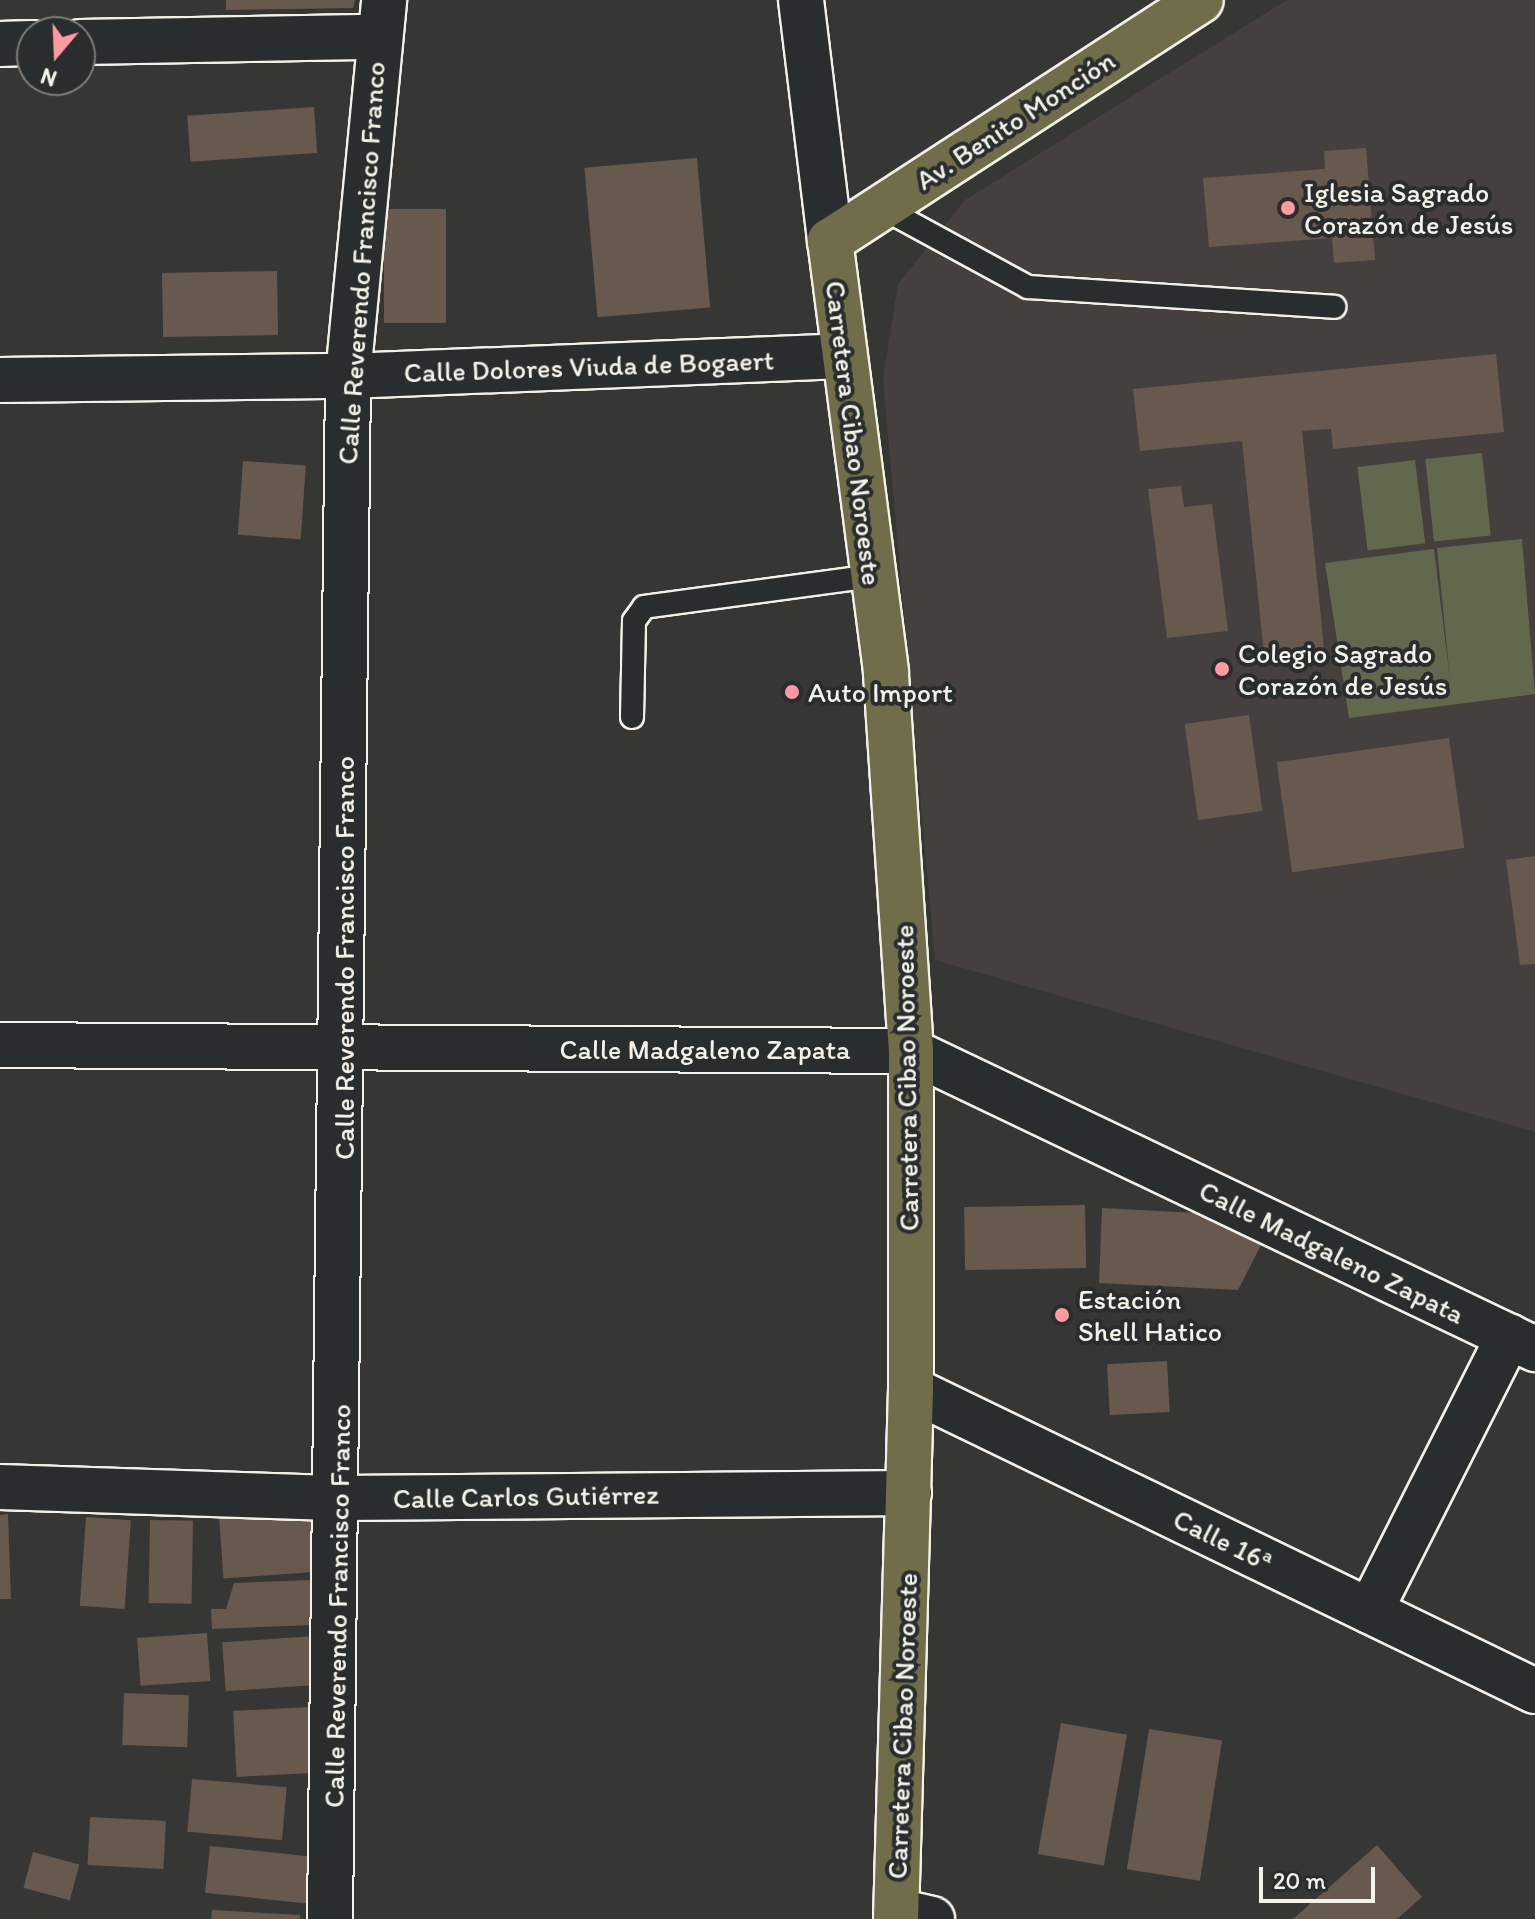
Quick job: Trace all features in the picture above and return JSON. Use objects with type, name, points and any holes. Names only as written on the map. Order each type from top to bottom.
[{"type":"main road","name":"Av. Benito Monción","points":[[830,241],[1201,0]]},
{"type":"main road","name":"Carretera Cibao Noroeste","points":[[830,241],[886,671],[911,1051],[908,1916]]},
{"type":"street","points":[[801,0],[830,241]]},
{"type":"street","points":[[96,41],[380,18]]},
{"type":"street","name":"Calle Reverendo Francisco Franco","points":[[330,1919],[340,1498],[348,376],[380,18]]},
{"type":"street","name":"Calle Dolores Viuda de Bogaert","points":[[0,380],[348,376],[843,356]]},
{"type":"street","name":"Calle Madgaleno Zapata","points":[[0,1045],[343,1053],[774,1045],[911,1051],[1522,1343]]},
{"type":"street","points":[[1370,1611],[1522,1343]]},
{"type":"street","name":"Calle 16ª","points":[[911,1389],[1535,1691]]},
{"type":"street","name":"Calle Carlos Gutiérrez","points":[[0,1487],[340,1498],[909,1493]]},
{"type":"lane","points":[[881,207],[1028,287],[1334,307]]},
{"type":"lane","points":[[632,717],[631,642],[644,607],[872,576]]},
{"type":"shaded area","name":"Colegio Sagrado Corazón de Jesús","points":[[1287,0],[1535,0],[1535,1132],[935,960],[883,379],[898,284],[965,200]]},
{"type":"green space","points":[[1482,453],[1491,536],[1434,542],[1425,459]]},
{"type":"green space","points":[[1415,460],[1425,543],[1368,550],[1357,467]]},
{"type":"green space","points":[[1522,539],[1535,694],[1349,718],[1325,563],[1434,549],[1450,680],[1437,548]]},
{"type":"building","points":[[226,0],[355,0],[353,8],[226,10]]},
{"type":"building","points":[[314,107],[317,153],[191,162],[187,116]]},
{"type":"building","name":"Iglesia Sagrado Corazón de Jesús","points":[[1366,148],[1375,260],[1334,263],[1332,238],[1209,247],[1203,178],[1325,169],[1324,151]]},
{"type":"building","points":[[697,158],[710,307],[598,317],[584,168]]},
{"type":"building","points":[[384,209],[446,209],[446,323],[384,323]]},
{"type":"building","points":[[277,271],[278,335],[163,337],[162,273]]},
{"type":"building","points":[[1496,354],[1504,432],[1333,449],[1331,429],[1302,431],[1325,658],[1265,664],[1242,441],[1140,451],[1133,389]]},
{"type":"building","points":[[243,461],[306,465],[301,539],[238,535]]},
{"type":"building","points":[[1181,486],[1184,507],[1212,504],[1228,631],[1167,638],[1148,489]]},
{"type":"building","points":[[1249,715],[1262,811],[1198,820],[1185,724]]},
{"type":"building","points":[[1449,738],[1464,848],[1292,872],[1277,762]]},
{"type":"building","points":[[1535,856],[1535,964],[1520,965],[1506,860]]},
{"type":"building","points":[[1085,1205],[1086,1268],[965,1270],[964,1207]]},
{"type":"building","points":[[1102,1208],[1197,1213],[1261,1245],[1238,1290],[1099,1283]]},
{"type":"building","points":[[1167,1361],[1170,1412],[1110,1415],[1107,1364]]},
{"type":"building","points":[[313,1512],[317,1572],[223,1578],[219,1519]]},
{"type":"building","points":[[8,1514],[11,1599],[0,1599],[0,1515]]},
{"type":"building","points":[[86,1517],[131,1520],[125,1609],[80,1606]]},
{"type":"building","points":[[150,1520],[193,1521],[192,1604],[149,1603]]},
{"type":"building","points":[[312,1580],[314,1625],[212,1629],[211,1609],[226,1609],[234,1583]]},
{"type":"building","points":[[207,1633],[210,1681],[141,1686],[137,1638]]},
{"type":"building","points":[[313,1636],[316,1685],[226,1691],[222,1642]]},
{"type":"building","points":[[124,1693],[189,1695],[187,1747],[122,1745]]},
{"type":"building","points":[[309,1707],[312,1773],[237,1777],[233,1711]]},
{"type":"building","points":[[1061,1723],[1127,1735],[1104,1866],[1038,1854]]},
{"type":"building","points":[[1149,1729],[1222,1741],[1200,1881],[1127,1869]]},
{"type":"building","points":[[192,1779],[287,1787],[282,1840],[187,1832]]},
{"type":"building","points":[[90,1817],[166,1821],[163,1869],[87,1865]]},
{"type":"building","points":[[1377,1845],[1422,1897],[1397,1919],[1293,1919]]},
{"type":"building","points":[[210,1846],[312,1857],[308,1904],[205,1893]]},
{"type":"building","points":[[33,1852],[79,1864],[70,1900],[23,1888]]},
{"type":"building","points":[[212,1910],[300,1915],[300,1919],[211,1919]]},
{"type":"place","name":"Iglesia Sagrado Corazón de Jesús","points":[[1288,208]]},
{"type":"place","name":"Colegio Sagrado Corazón de Jesús","points":[[1222,669]]},
{"type":"place","name":"Auto Import","points":[[792,692]]},
{"type":"place","name":"Estación Shell Hatico","points":[[1062,1315]]}]
